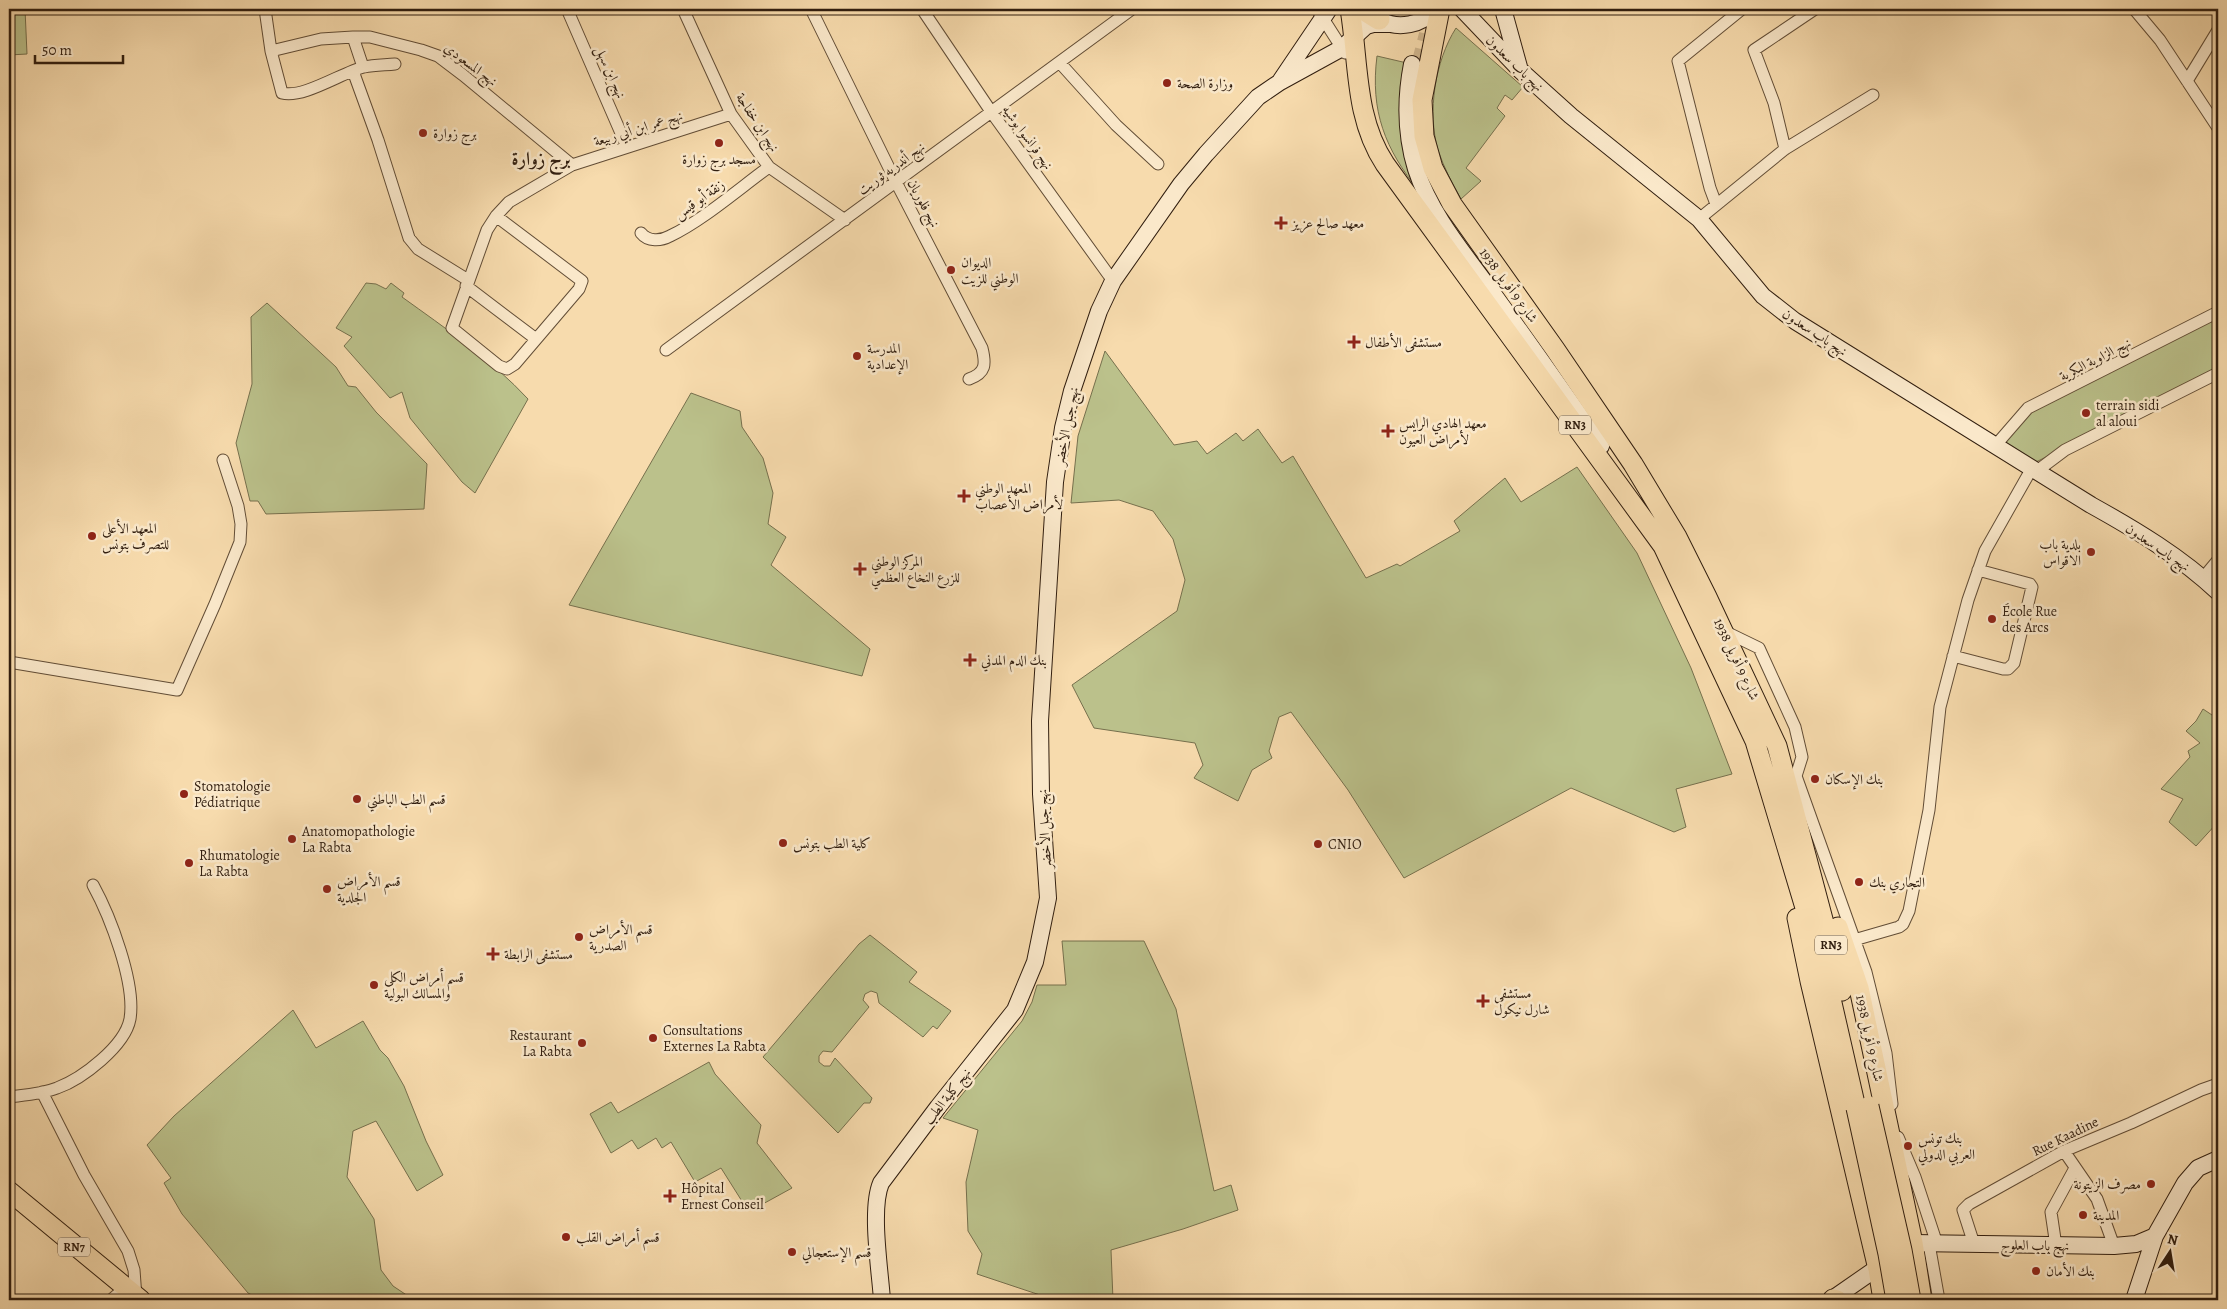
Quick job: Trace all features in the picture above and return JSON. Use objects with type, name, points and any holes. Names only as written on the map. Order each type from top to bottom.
[{"type":"main road","name":"شارع 9 أفريل 1938","points":[[1350,9],[1348,43],[1367,129],[1380,157],[1670,542],[1724,631],[1774,737],[1779,787],[1810,981],[1878,1269],[1883,1300]]},
{"type":"main road","name":"شارع 9 أفريل 1938","points":[[1348,43],[1356,9]]},
{"type":"main road","name":"شارع 9 أفريل 1938","points":[[1436,11],[1434,40],[1423,88],[1423,123],[1429,156],[1440,184],[1474,236],[1555,349],[1619,443],[1670,542],[1751,729],[1779,787],[1859,988],[1926,1244],[1922,1300]]},
{"type":"main road","name":"شارع 9 أفريل 1938","points":[[1779,787],[1838,973],[1896,1300]]},
{"type":"main road","name":"شارع 9 أفريل 1938","points":[[1862,1107],[1902,1250],[1911,1300]]},
{"type":"main road","name":"RN7","points":[[9,1191],[126,1298]]},
{"type":"main road","name":"RN7","points":[[9,1203],[126,1298]]},
{"type":"main road","points":[[1868,1227],[1890,1238],[1926,1244]]},
{"type":"street","points":[[265,9],[271,51],[280,90],[286,94],[319,86],[358,69],[395,64]]},
{"type":"street","name":"نهج ابن سهل","points":[[568,9],[627,147]]},
{"type":"street","name":"نهج ابن خفاجة","points":[[683,9],[731,114],[769,167],[845,220]]},
{"type":"street","name":"نهج فلوريان","points":[[811,9],[896,182],[982,348],[985,366],[982,372],[969,379]]},
{"type":"street","name":"نهج فرانسوا بوشيه","points":[[922,9],[992,113],[1113,281]]},
{"type":"street","name":"نهج أندريه ثوريت","points":[[666,350],[1132,9]]},
{"type":"street","points":[[1434,40],[1447,9]]},
{"type":"street","name":"نهج باب سعدون","points":[[1462,9],[1521,71],[1572,116],[1699,219],[1764,296],[1795,321],[2091,505],[2136,530],[2203,578],[2218,592]]},
{"type":"street","points":[[1503,9],[1521,71]]},
{"type":"street","points":[[1716,204],[1710,188],[1678,60],[1742,9]]},
{"type":"street","points":[[1785,149],[1774,103],[1754,50],[1815,9]]},
{"type":"street","points":[[2134,9],[2160,40],[2218,128]]},
{"type":"street","name":"نهج جبل الأخضر","points":[[1048,898],[1041,794],[1040,721],[1055,482],[1062,428],[1098,311],[1113,281],[1181,184],[1258,98],[1280,82],[1348,43],[1366,26],[1373,24],[1375,15],[1412,24],[1436,11]]},
{"type":"street","points":[[1323,12],[1348,43]]},
{"type":"street","name":"نهج جبل الأخضر","points":[[1280,82],[1323,12]]},
{"type":"street","points":[[2187,81],[2218,30]]},
{"type":"street","points":[[353,37],[358,69],[409,238],[418,249],[467,283],[536,339],[579,289],[582,282],[496,216]]},
{"type":"street","name":"نهج المسعودي","points":[[271,51],[321,39],[370,37],[438,56],[572,165]]},
{"type":"street","points":[[1060,63],[1116,125],[1158,164]]},
{"type":"street","name":"شارع 9 أفريل 1938","points":[[1415,65],[1406,99],[1407,122],[1414,163],[1427,196],[1460,249],[1571,402],[1655,527],[1670,542]]},
{"type":"street","points":[[1699,219],[1785,149],[1874,95]]},
{"type":"street","name":"نهج عمر ابن أبي ربيعة","points":[[536,339],[515,364],[507,369],[499,366],[452,328],[487,230],[496,216],[509,202],[572,165],[731,114]]},
{"type":"street","name":"زنقة أبو قيس","points":[[641,233],[649,239],[656,240],[669,237],[716,206],[769,167]]},
{"type":"street","name":"نهج الزاوية البكرية","points":[[1995,446],[2028,408],[2218,312]]},
{"type":"street","points":[[1854,940],[1899,927],[1903,924],[1909,911],[1929,810],[1939,713],[1978,570],[1985,551],[2000,522],[2035,470],[2065,450],[2218,373]]},
{"type":"street","points":[[9,662],[177,690],[212,612],[240,542],[241,524],[238,506],[223,460]]},
{"type":"street","points":[[2203,578],[2218,560]]},
{"type":"street","points":[[1953,656],[2003,669],[2008,669],[2014,663],[2032,587],[2030,584],[1978,570]]},
{"type":"street","points":[[1724,631],[1759,648],[1795,727],[1802,757],[1796,776],[1866,972],[1886,1053],[1898,1136],[1914,1177],[1926,1244],[1939,1300]]},
{"type":"street","points":[[9,1097],[58,1088],[86,1072],[114,1046],[130,1021],[130,999],[118,945],[107,911],[93,885]]},
{"type":"street","name":"نهج كلية الطب","points":[[882,1300],[878,1240],[878,1192],[881,1183],[1015,1010],[1035,962],[1048,898]]},
{"type":"street","name":"Rue Kaadine","points":[[1974,1244],[1964,1216],[1963,1210],[1965,1207],[2064,1152],[2200,1090],[2218,1084]]},
{"type":"street","points":[[42,1092],[84,1176],[128,1251],[134,1270],[126,1298]]},
{"type":"street","points":[[2064,1152],[2097,1199],[2114,1246]]},
{"type":"street","points":[[2134,1300],[2153,1242],[2185,1183],[2198,1168],[2218,1159]]},
{"type":"street","points":[[2056,1246],[2051,1212],[2075,1168]]},
{"type":"street","name":"نهج باب العلوج","points":[[1926,1244],[2114,1246],[2153,1242]]},
{"type":"street","points":[[1834,1300],[1878,1269],[1926,1244]]},
{"type":"green space","points":[[9,9],[25,9],[27,54],[9,55]]},
{"type":"green space","points":[[1456,28],[1523,87],[1512,100],[1505,95],[1497,108],[1505,116],[1466,168],[1481,181],[1461,199],[1448,175],[1438,150],[1433,120],[1433,103],[1438,71]]},
{"type":"green space","points":[[1377,56],[1407,63],[1419,191],[1397,160],[1389,144],[1378,112],[1375,76]]},
{"type":"green space","points":[[366,283],[376,284],[386,289],[391,283],[404,293],[402,297],[484,358],[528,399],[475,493],[462,482],[410,418],[402,392],[390,398],[344,346],[352,337],[336,328]]},
{"type":"green space","points":[[267,303],[336,367],[348,386],[356,387],[376,412],[427,464],[424,509],[266,514],[258,501],[250,501],[236,443],[252,384],[251,317]]},
{"type":"green space","points":[[2218,315],[2218,371],[2034,463],[2000,442],[2028,412]]},
{"type":"green space","points":[[1105,351],[1174,445],[1197,441],[1207,454],[1236,433],[1243,441],[1258,429],[1282,463],[1293,456],[1366,578],[1397,564],[1400,566],[1460,531],[1454,521],[1505,478],[1521,502],[1577,467],[1637,553],[1691,668],[1732,774],[1676,789],[1686,827],[1674,832],[1571,788],[1404,878],[1348,790],[1291,712],[1279,717],[1269,751],[1272,758],[1252,770],[1238,801],[1194,778],[1203,765],[1195,743],[1094,728],[1072,685],[1177,611],[1185,580],[1173,539],[1153,511],[1119,500],[1071,503],[1078,436]]},
{"type":"green space","points":[[691,393],[740,411],[742,427],[763,458],[773,493],[768,524],[786,537],[771,565],[870,649],[862,676],[569,605]]},
{"type":"green space","points":[[2203,709],[2218,719],[2218,822],[2196,846],[2169,822],[2183,799],[2161,789],[2190,757],[2188,751],[2200,743],[2186,731],[2196,721]]},
{"type":"green space","points":[[870,935],[917,972],[909,982],[951,1011],[937,1029],[933,1026],[923,1037],[879,1003],[877,993],[871,991],[865,994],[863,1000],[869,1007],[832,1052],[823,1051],[819,1056],[819,1062],[824,1066],[830,1066],[835,1058],[872,1098],[870,1103],[864,1103],[838,1133],[763,1057],[859,944]]},
{"type":"green space","points":[[1062,941],[1144,941],[1176,1009],[1214,1191],[1231,1185],[1238,1210],[1183,1229],[1111,1250],[1113,1300],[1040,1300],[1040,1295],[977,1274],[982,1254],[968,1231],[966,1182],[978,1130],[943,1118],[1022,1021],[1032,1002],[1037,985],[1066,985]]},
{"type":"green space","points":[[293,1010],[316,1048],[363,1021],[404,1086],[426,1141],[443,1175],[417,1191],[376,1121],[353,1131],[347,1177],[374,1219],[381,1270],[393,1286],[414,1300],[261,1300],[248,1293],[182,1214],[164,1183],[171,1178],[147,1145],[174,1116]]},
{"type":"green space","points":[[709,1062],[715,1074],[761,1125],[757,1143],[792,1188],[761,1205],[758,1199],[745,1206],[721,1168],[695,1182],[671,1142],[662,1148],[656,1138],[638,1149],[632,1140],[611,1153],[590,1114],[611,1102],[618,1113]]},
{"type":"tunnel","points":[[1419,65],[1427,34]]},
{"type":"place","name":"وزارة الصحة","points":[[1167,83]]},
{"type":"place","name":"برج زوارة","points":[[423,133]]},
{"type":"place","name":"مسجد برج زوارة","points":[[719,143]]},
{"type":"place","name":"معهد صالح عزيز","points":[[1281,223]]},
{"type":"place","name":"الديوان الوطني للزيت","points":[[951,270]]},
{"type":"place","name":"مستشفى الأطفال","points":[[1354,342]]},
{"type":"place","name":"المدرسة الإعدادية","points":[[857,356]]},
{"type":"place","name":"terrain sidi al aloui","points":[[2086,413]]},
{"type":"place","name":"معهد الهادي الرايس لأمراض العيون","points":[[1388,431]]},
{"type":"place","name":"المعهد الوطني لأمراض الأعصاب","points":[[964,496]]},
{"type":"place","name":"المعهد الأعلى للتصرف بتونس","points":[[92,536]]},
{"type":"place","name":"بلدية باب الاقواس","points":[[2091,552]]},
{"type":"place","name":"المركز الوطني للزرع النخاع العظمي","points":[[860,569]]},
{"type":"place","name":"École Rue des Arcs","points":[[1992,619]]},
{"type":"place","name":"بنك الدم المدني","points":[[970,660]]},
{"type":"place","name":"بنك الإسكان","points":[[1815,779]]},
{"type":"place","name":"Stomatologie Pédiatrique","points":[[184,794]]},
{"type":"place","name":"قسم الطب الباطني","points":[[357,799]]},
{"type":"place","name":"Anatomopathologie La Rabta","points":[[292,839]]},
{"type":"place","name":"كلية الطب بتونس","points":[[783,843]]},
{"type":"place","name":"CNIO","points":[[1318,844]]},
{"type":"place","name":"Rhumatologie La Rabta","points":[[189,863]]},
{"type":"place","name":"التجاري بنك","points":[[1859,882]]},
{"type":"place","name":"قسم الأمراض الجلدية","points":[[327,889]]},
{"type":"place","name":"قسم الأمراض الصدرية","points":[[579,937]]},
{"type":"place","name":"مستشفى الرابطة","points":[[493,954]]},
{"type":"place","name":"قسم أمراض الكلى والمسالك البولية","points":[[374,985]]},
{"type":"place","name":"مستشفى شارل نيكول","points":[[1483,1001]]},
{"type":"place","name":"Consultations Externes La Rabta","points":[[653,1038]]},
{"type":"place","name":"Restaurant La Rabta","points":[[582,1043]]},
{"type":"place","name":"بنك تونس العربي الدولي","points":[[1908,1146]]},
{"type":"place","name":"مصرف الزيتونة","points":[[2151,1184]]},
{"type":"place","name":"Hôpital Ernest Conseil","points":[[670,1196]]},
{"type":"place","name":"المدينة","points":[[2083,1215]]},
{"type":"place","name":"قسم أمراض القلب","points":[[566,1237]]},
{"type":"place","name":"قسم الإستعجالي","points":[[792,1252]]},
{"type":"place","name":"بنك الأمان","points":[[2036,1271]]},
{"type":"district","name":"برج زوارة","points":[[541,158]]}]
